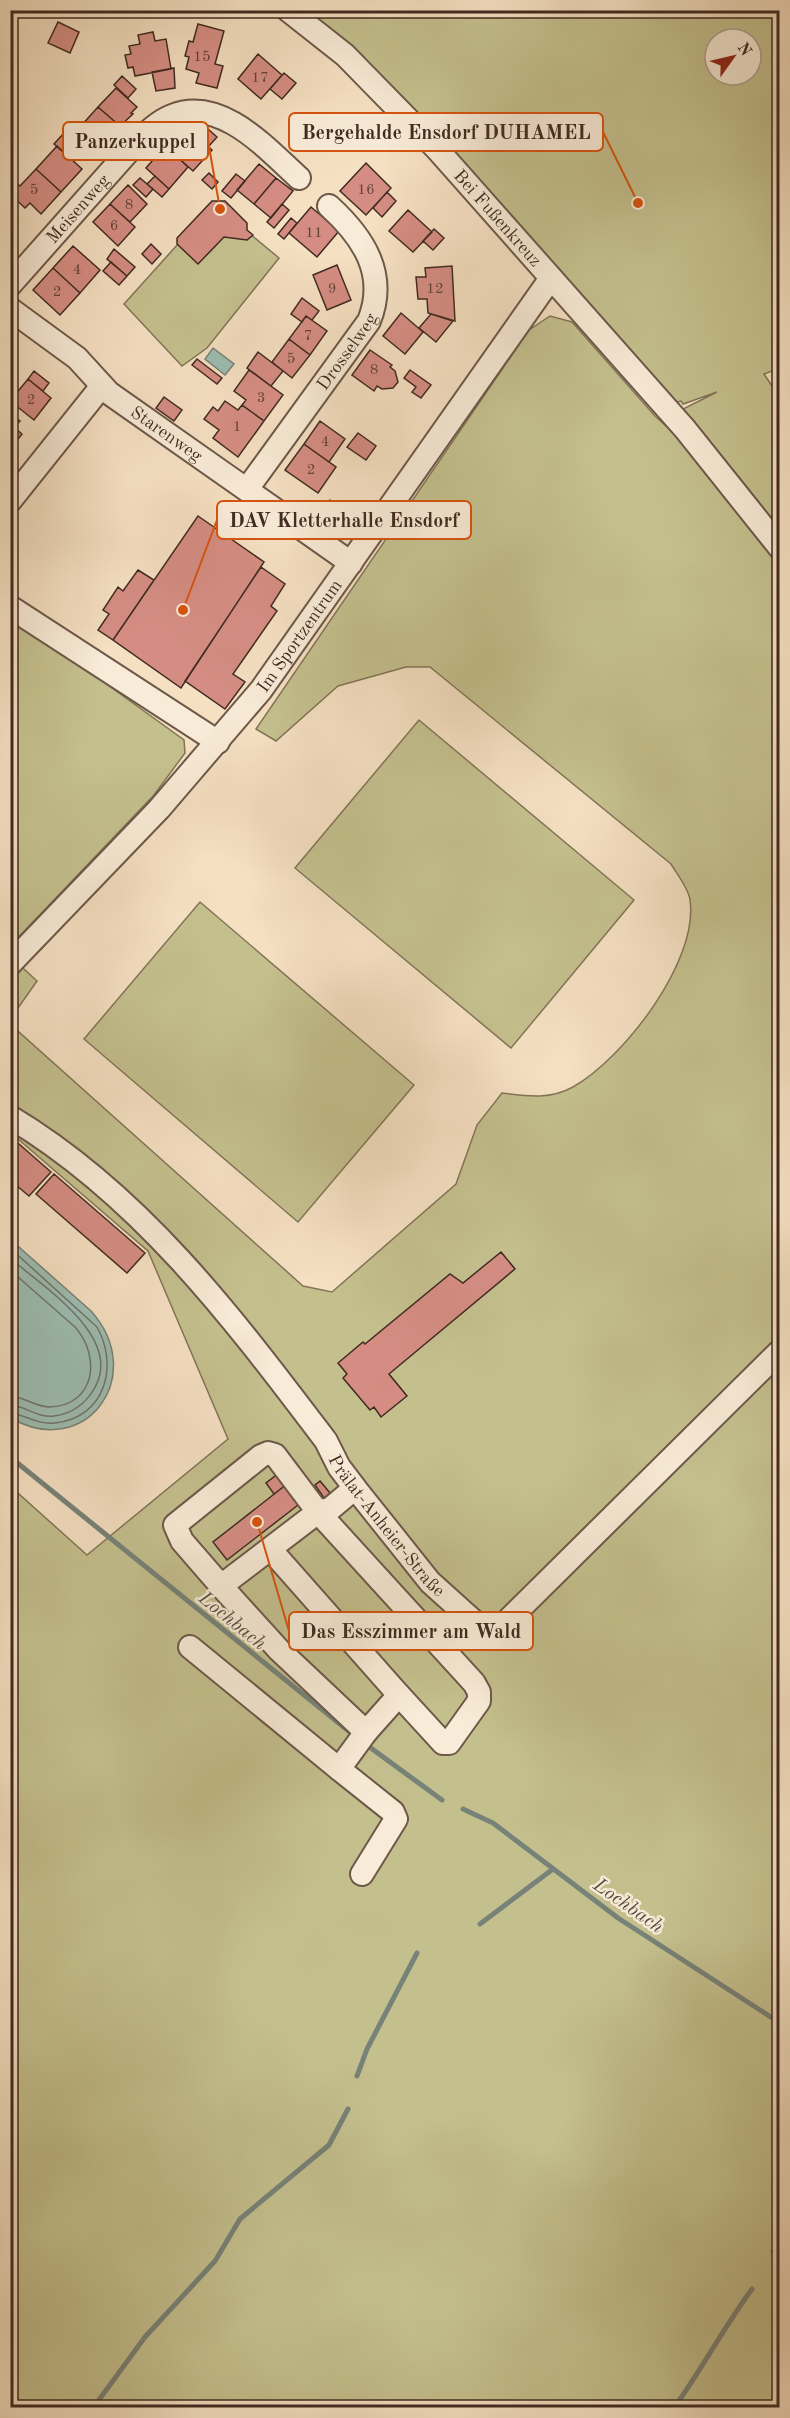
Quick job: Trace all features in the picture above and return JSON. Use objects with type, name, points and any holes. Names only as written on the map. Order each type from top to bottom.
[{"type":"street","name":"Bei Fußenkreuz","points":[[288,10],[345,55],[393,101],[670,411],[780,548]]},
{"type":"street","name":"Meisenweg","points":[[10,285],[135,144],[153,127],[173,116],[197,111],[231,123],[266,148],[299,178]]},
{"type":"street","name":"Drosselweg","points":[[247,489],[369,321],[377,302],[376,278],[359,237],[329,206]]},
{"type":"street","name":"Im Sportzentrum","points":[[10,964],[159,809],[261,690],[551,278]]},
{"type":"street","points":[[10,309],[77,358],[94,374],[101,387],[10,501]]},
{"type":"street","name":"Starenweg","points":[[101,387],[351,563]]},
{"type":"street","points":[[10,607],[218,742]]},
{"type":"street","name":"Prälat-Anheier-Straße","points":[[10,1117],[54,1145],[93,1178],[158,1235],[195,1274],[326,1441],[339,1467],[430,1582],[491,1637],[780,1352]]},
{"type":"street","points":[[270,1548],[443,1743],[448,1743],[479,1701],[479,1692],[474,1683],[318,1512],[280,1459],[268,1454],[261,1456],[175,1525],[182,1540],[221,1586],[361,1738]]},
{"type":"street","points":[[221,1586],[318,1512],[330,1509],[355,1488]]},
{"type":"street","points":[[190,1647],[393,1812],[396,1819],[362,1874]]},
{"type":"street","points":[[339,1769],[361,1738],[399,1695]]},
{"type":"shaded area","points":[[303,11],[779,11],[780,368],[764,374],[780,398],[779,2407],[11,2407],[10,1486],[87,1555],[228,1439],[148,1251],[11,1133],[11,1025],[303,1286],[332,1292],[456,1184],[477,1125],[502,1093],[538,1096],[556,1094],[573,1087],[614,1055],[654,1006],[683,951],[690,924],[690,900],[685,886],[671,864],[430,667],[406,667],[338,686],[276,741],[256,729],[529,330],[550,316],[572,322],[666,426],[685,408],[717,392],[683,404],[681,401],[674,403]]},
{"type":"shaded area","points":[[214,204],[279,258],[207,348],[182,366],[124,304]]},
{"type":"shaded area","points":[[10,620],[76,662],[184,740],[185,753],[154,795],[11,945]]},
{"type":"shaded area","points":[[419,720],[634,900],[511,1048],[295,868]]},
{"type":"shaded area","points":[[200,902],[414,1085],[298,1222],[84,1039]]},
{"type":"shaded area","points":[[11,957],[37,981],[11,1018]]},
{"type":"water","points":[[213,348],[234,364],[225,375],[205,359]]},
{"type":"water","points":[[11,1240],[91,1311],[107,1336],[113,1361],[111,1385],[101,1405],[84,1420],[63,1429],[38,1428],[11,1418]]},
{"type":"building","points":[[58,22],[79,32],[70,53],[48,43]]},
{"type":"building","points":[[198,24],[224,31],[215,64],[223,66],[217,88],[196,83],[199,73],[186,69],[189,57],[185,56],[189,41],[193,42]]},
{"type":"building","points":[[153,32],[155,41],[166,39],[171,69],[135,76],[133,67],[128,68],[125,55],[131,54],[129,46],[140,44],[138,35]]},
{"type":"building","points":[[258,54],[282,75],[261,99],[238,79]]},
{"type":"building","points":[[174,68],[175,88],[156,91],[152,72]]},
{"type":"building","points":[[284,73],[296,83],[282,99],[270,89]]},
{"type":"building","points":[[122,76],[136,89],[128,98],[114,85]]},
{"type":"building","points":[[116,88],[137,107],[120,126],[98,107]]},
{"type":"building","points":[[98,107],[120,126],[101,147],[80,127]]},
{"type":"building","points":[[200,122],[217,137],[209,146],[192,131]]},
{"type":"building","points":[[185,125],[212,150],[193,171],[165,146]]},
{"type":"building","points":[[63,134],[80,150],[72,160],[54,144]]},
{"type":"building","points":[[57,146],[82,169],[61,192],[36,169]]},
{"type":"building","points":[[165,146],[188,167],[169,189],[146,168]]},
{"type":"building","points":[[366,163],[391,188],[366,215],[340,191]]},
{"type":"building","points":[[259,164],[276,178],[254,204],[237,190]]},
{"type":"building","points":[[36,169],[61,192],[41,214],[30,203],[25,208],[10,194],[10,185],[14,181],[20,186]]},
{"type":"building","points":[[209,173],[218,182],[212,189],[202,180]]},
{"type":"building","points":[[236,174],[245,181],[231,198],[222,191]]},
{"type":"building","points":[[155,176],[169,189],[162,197],[147,184]]},
{"type":"building","points":[[140,178],[153,189],[146,197],[133,185]]},
{"type":"building","points":[[276,178],[293,191],[271,218],[254,204]]},
{"type":"building","points":[[128,185],[147,204],[130,222],[110,204]]},
{"type":"building","points":[[387,192],[396,201],[382,217],[373,208]]},
{"type":"building","points":[[212,201],[225,201],[247,223],[247,230],[253,235],[247,240],[224,237],[198,264],[177,244],[177,238]]},
{"type":"building","points":[[110,204],[135,227],[118,246],[93,222]]},
{"type":"building","points":[[282,204],[289,210],[274,228],[267,222]]},
{"type":"building","points":[[311,207],[339,231],[317,257],[289,233]]},
{"type":"building","points":[[408,210],[432,232],[413,252],[389,231]]},
{"type":"building","points":[[291,218],[297,223],[284,239],[278,234]]},
{"type":"building","points":[[434,229],[444,238],[433,250],[423,241]]},
{"type":"building","points":[[151,244],[161,254],[152,264],[142,254]]},
{"type":"building","points":[[73,246],[100,270],[80,293],[53,268]]},
{"type":"building","points":[[114,249],[135,267],[127,276],[107,259]]},
{"type":"building","points":[[111,262],[127,276],[119,285],[103,271]]},
{"type":"building","points":[[337,265],[351,300],[327,310],[313,275]]},
{"type":"building","points":[[452,266],[455,321],[428,313],[427,299],[418,299],[416,277],[426,277],[425,268]]},
{"type":"building","points":[[53,268],[80,293],[60,315],[33,290]]},
{"type":"building","points":[[302,298],[319,311],[312,320],[306,316],[302,322],[291,314]]},
{"type":"building","points":[[401,313],[423,332],[405,354],[383,336]]},
{"type":"building","points":[[431,314],[453,321],[436,342],[419,328]]},
{"type":"building","points":[[306,316],[327,331],[310,355],[289,339]]},
{"type":"building","points":[[289,339],[310,355],[292,378],[272,362]]},
{"type":"building","points":[[370,350],[392,365],[390,367],[395,371],[398,382],[393,388],[382,389],[377,386],[374,391],[352,375]]},
{"type":"building","points":[[258,352],[283,371],[271,386],[247,368]]},
{"type":"building","points":[[197,359],[222,378],[217,384],[192,365]]},
{"type":"building","points":[[249,370],[283,395],[264,421],[242,405],[246,400],[234,391]]},
{"type":"building","points":[[410,370],[431,385],[421,398],[412,392],[416,387],[404,378]]},
{"type":"building","points":[[34,371],[49,383],[43,391],[28,379]]},
{"type":"building","points":[[28,379],[51,398],[34,420],[10,401]]},
{"type":"building","points":[[164,397],[182,410],[174,421],[156,408]]},
{"type":"building","points":[[225,401],[238,410],[242,405],[264,421],[238,457],[213,438],[219,430],[204,419],[213,407],[218,411]]},
{"type":"building","points":[[10,413],[20,421],[14,427],[10,424]]},
{"type":"building","points":[[320,421],[345,439],[329,462],[304,444]]},
{"type":"building","points":[[10,424],[22,434],[10,449]]},
{"type":"building","points":[[358,433],[376,446],[366,460],[347,447]]},
{"type":"building","points":[[304,444],[336,467],[318,493],[285,470]]},
{"type":"building","points":[[330,500],[349,513],[334,535],[315,522]]},
{"type":"building","points":[[198,516],[264,562],[181,688],[113,640]]},
{"type":"building","points":[[261,567],[285,584],[271,606],[277,611],[233,674],[245,682],[225,709],[185,681]]},
{"type":"building","points":[[138,570],[154,580],[113,640],[98,630],[109,614],[103,610],[118,587],[123,591]]},
{"type":"building","points":[[11,1137],[51,1172],[29,1196],[17,1186],[12,1191],[10,1190]]},
{"type":"building","points":[[54,1174],[145,1253],[127,1273],[36,1194]]},
{"type":"building","points":[[501,1252],[515,1269],[389,1374],[407,1396],[381,1417],[374,1407],[370,1410],[343,1378],[347,1374],[338,1363],[363,1342],[365,1344],[450,1274],[463,1283]]},
{"type":"building","points":[[279,1473],[287,1484],[274,1494],[266,1483]]},
{"type":"building","points":[[320,1481],[330,1493],[324,1498],[315,1485]]},
{"type":"building","points":[[287,1484],[302,1502],[227,1560],[213,1542]]},
{"type":"waterway","name":"Lochbach","points":[[10,1457],[356,1737]]},
{"type":"waterway","name":"Lochbach","points":[[364,1743],[442,1800]]},
{"type":"waterway","name":"Lochbach","points":[[463,1809],[493,1823],[618,1918],[780,2023]]},
{"type":"waterway","points":[[480,1924],[553,1869]]},
{"type":"waterway","points":[[357,2076],[367,2049],[417,1953]]},
{"type":"waterway","points":[[93,2408],[145,2337],[215,2261],[240,2219],[329,2145],[348,2109]]},
{"type":"waterway","points":[[773,2251],[780,2249]]},
{"type":"waterway","points":[[674,2408],[752,2289]]},
{"type":"place","name":"Bergehalde Ensdorf DUHAMEL","points":[[638,203]]},
{"type":"place","name":"Panzerkuppel","points":[[220,209]]},
{"type":"place","name":"DAV Kletterhalle Ensdorf","points":[[183,610]]},
{"type":"place","name":"Das Esszimmer am Wald","points":[[257,1522]]}]
